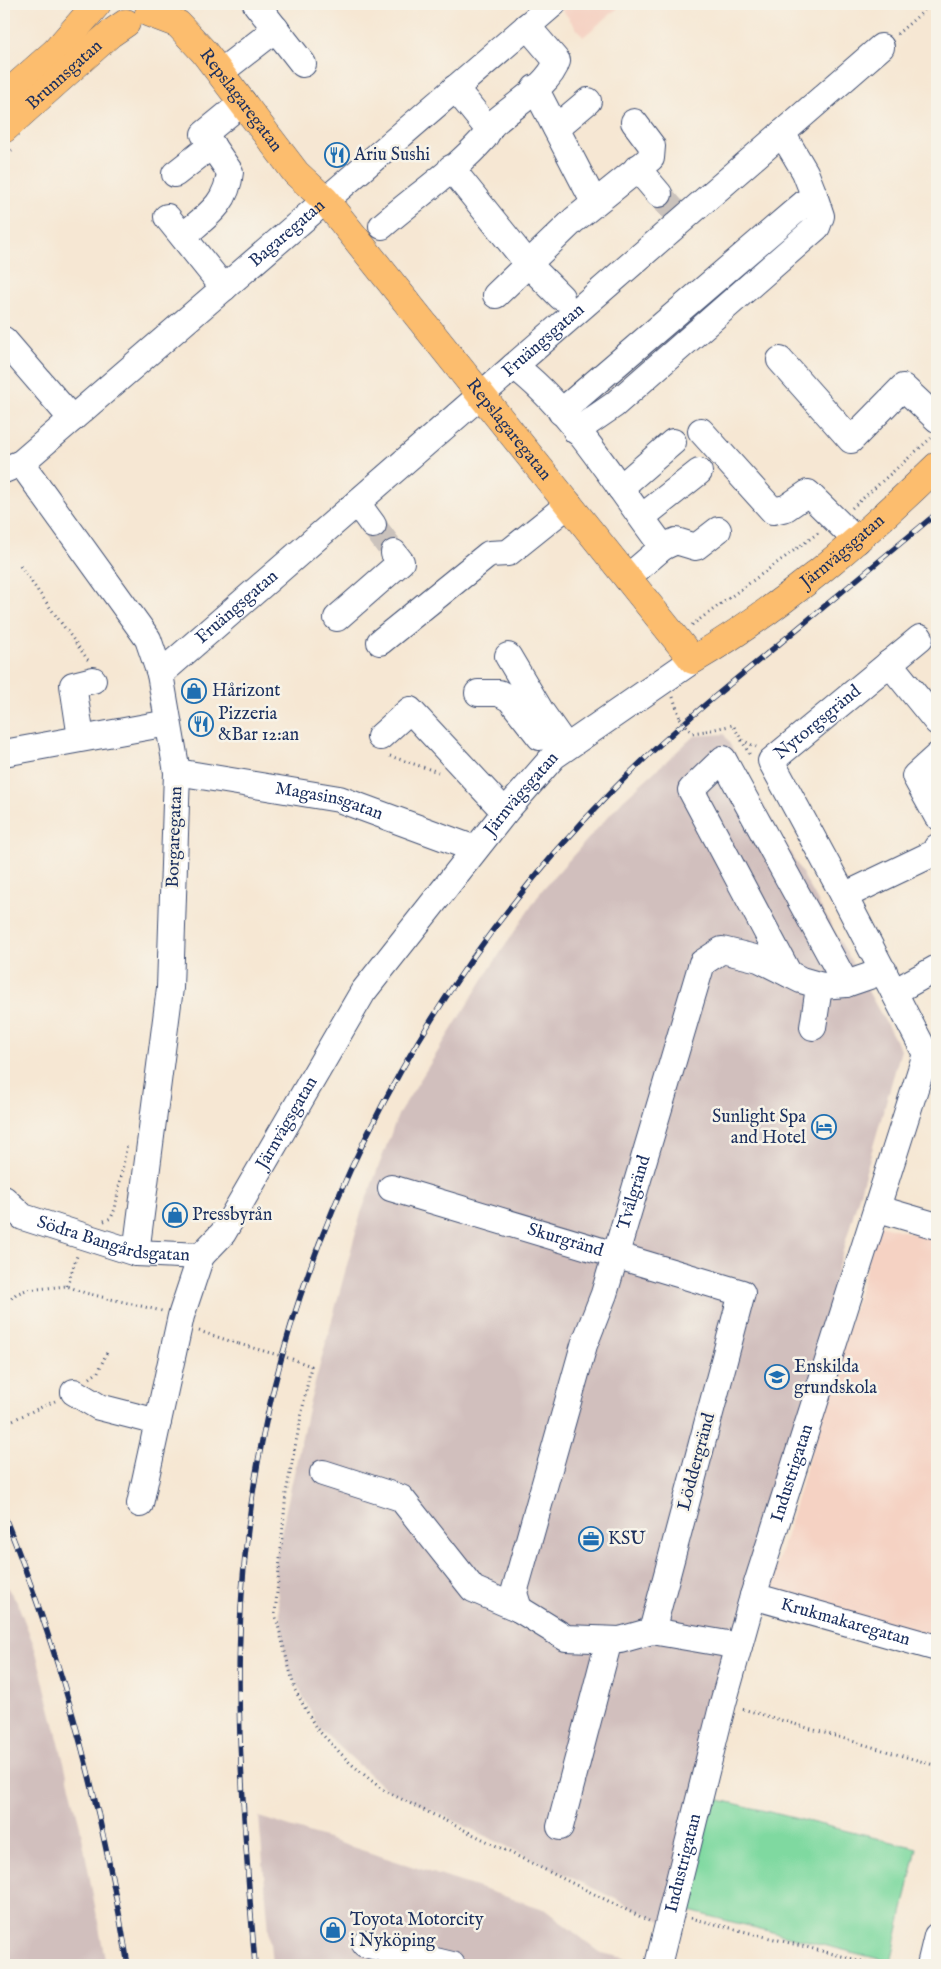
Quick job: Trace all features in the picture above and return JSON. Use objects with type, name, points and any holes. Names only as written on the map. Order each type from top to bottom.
[{"type":"main road","name":"Repslagaregatan","points":[[98,4],[107,15],[116,21],[144,13],[178,24],[204,52],[296,173],[325,200],[693,660]]},
{"type":"main road","name":"Brunnsgatan","points":[[4,98],[56,51],[98,4]]},
{"type":"main road","name":"Repslagaregatan","points":[[180,4],[188,10],[308,162],[325,200]]},
{"type":"main road","name":"Brunnsgatan","points":[[4,129],[104,39],[144,13]]},
{"type":"main road","name":"Järnvägsgatan","points":[[693,660],[741,632],[828,566],[937,466]]},
{"type":"street","points":[[256,4],[303,64]]},
{"type":"street","name":"Bagaregatan","points":[[12,466],[72,419],[553,4]]},
{"type":"street","points":[[382,226],[452,168],[485,137],[489,130],[554,70],[557,61],[527,26]]},
{"type":"street","points":[[231,64],[276,29]]},
{"type":"street","name":"Fruängsgatan","points":[[160,674],[514,366],[672,209],[782,133],[880,47]]},
{"type":"street","points":[[455,88],[489,130]]},
{"type":"street","points":[[535,88],[594,202]]},
{"type":"street","points":[[556,128],[588,101]]},
{"type":"street","points":[[183,236],[220,204],[229,187],[230,172],[204,134],[243,102]]},
{"type":"street","points":[[496,295],[594,202],[651,158],[652,146],[634,122]]},
{"type":"street","points":[[569,422],[614,405],[817,226],[821,216],[805,172],[782,133]]},
{"type":"street","points":[[175,174],[212,145]]},
{"type":"street","points":[[452,168],[528,264],[561,297]]},
{"type":"street","points":[[637,168],[672,209]]},
{"type":"street","points":[[569,422],[699,293],[814,196]]},
{"type":"street","points":[[167,216],[224,288]]},
{"type":"street","points":[[699,293],[715,316]]},
{"type":"street","points":[[4,340],[72,419]]},
{"type":"street","points":[[780,360],[851,440],[903,387],[937,419]]},
{"type":"street","points":[[514,366],[528,376],[569,422],[664,546]]},
{"type":"street","points":[[701,431],[773,512],[786,508],[808,493],[857,541]]},
{"type":"street","points":[[620,488],[673,442]]},
{"type":"street","name":"Borgaregatan","points":[[12,466],[148,639],[160,674],[177,772],[170,988],[136,1253]]},
{"type":"street","points":[[642,517],[700,472]]},
{"type":"street","points":[[357,503],[374,525]]},
{"type":"street","points":[[380,642],[489,554],[508,554],[569,504]]},
{"type":"street","points":[[627,578],[664,546],[676,541],[696,547],[718,530]]},
{"type":"street","points":[[337,618],[401,562],[394,553]]},
{"type":"street","name":"Nytorgsgränd","points":[[889,982],[771,761],[920,638]]},
{"type":"street","points":[[508,656],[540,710],[560,752]]},
{"type":"street","name":"Järnvägsgatan","points":[[222,1233],[363,992],[505,812],[560,752],[693,660]]},
{"type":"street","points":[[889,663],[937,722]]},
{"type":"street","points":[[81,738],[73,685],[93,680]]},
{"type":"street","points":[[478,693],[499,694],[510,700],[560,752]]},
{"type":"street","points":[[383,746],[410,710],[505,812]]},
{"type":"street","points":[[4,753],[168,723]]},
{"type":"street","points":[[937,756],[915,776],[937,816]]},
{"type":"street","points":[[789,974],[691,790],[722,759],[834,985]]},
{"type":"street","name":"Magasinsgatan","points":[[177,772],[339,799],[475,849]]},
{"type":"street","points":[[844,896],[934,853],[937,847]]},
{"type":"street","name":"Tvålgränd","points":[[519,1609],[514,1593],[584,1345],[604,1294],[702,963],[722,950],[759,959],[789,974],[834,985]]},
{"type":"street","points":[[813,1028],[818,994],[834,985],[889,982],[937,968]]},
{"type":"street","name":"Industrigatan","points":[[658,1965],[723,1703],[753,1596],[932,1051],[889,982]]},
{"type":"street","name":"Skurgränd","points":[[391,1188],[742,1293]]},
{"type":"street","name":"Södra Bangårdsgatan","points":[[4,1199],[23,1217],[136,1253],[201,1256],[222,1233]]},
{"type":"street","points":[[879,1209],[937,1226]]},
{"type":"street","points":[[140,1504],[181,1316],[201,1256]]},
{"type":"street","name":"Löddergränd","points":[[652,1631],[742,1293]]},
{"type":"street","points":[[74,1392],[99,1407],[158,1422]]},
{"type":"street","points":[[323,1473],[401,1498],[473,1589],[519,1609],[566,1638],[620,1640],[652,1631],[739,1646]]},
{"type":"street","name":"Krukmakaregatan","points":[[753,1596],[937,1648]]},
{"type":"street","points":[[560,1827],[609,1640]]},
{"type":"street","points":[[930,1965],[937,1936]]},
{"type":"street","points":[[365,1944],[452,1965]]},
{"type":"path","points":[[880,47],[932,4]]},
{"type":"path","name":"Järnvägsgatan","points":[[674,638],[836,520],[937,432]]},
{"type":"path","points":[[20,566],[88,658],[93,680]]},
{"type":"path","points":[[672,692],[680,718],[692,733],[733,725]]},
{"type":"path","points":[[383,746],[441,773]]},
{"type":"path","points":[[67,1286],[87,1223],[98,1223],[111,1218],[115,1209],[128,1137]]},
{"type":"path","points":[[4,1306],[16,1294],[26,1290],[67,1286],[85,1293],[133,1302],[181,1316],[193,1329],[311,1366],[286,1493],[275,1614],[296,1690],[316,1728],[350,1763],[383,1790],[645,1920],[669,1924],[690,1917],[877,1965]]},
{"type":"path","points":[[4,1424],[74,1392],[98,1372],[108,1350]]},
{"type":"path","points":[[723,1703],[937,1766]]},
{"type":"shaded area","points":[[558,4],[623,4],[583,37]]},
{"type":"shaded area","points":[[724,734],[901,1050],[831,1292],[834,1295],[663,1922],[382,1786],[319,1728],[286,1663],[274,1565],[308,1409],[361,1213],[398,1115],[487,973],[542,890],[623,800],[694,736]]},
{"type":"shaded area","points":[[879,1225],[937,1240],[937,1638],[769,1592]]},
{"type":"shaded area","points":[[4,1583],[17,1602],[35,1648],[80,1826],[106,1965],[4,1965]]},
{"type":"shaded area","points":[[259,1817],[544,1909],[601,1953],[648,1963],[647,1965],[272,1965]]},
{"type":"green space","points":[[712,1798],[917,1848],[891,1962],[681,1909]]},
{"type":"tunnel","points":[[659,194],[675,212]]},
{"type":"tunnel","points":[[373,525],[394,553]]},
{"type":"railway","points":[[255,1965],[243,1805],[239,1699],[242,1592],[247,1538],[264,1433],[289,1331],[324,1231],[367,1135],[418,1042],[476,953],[541,869],[612,791],[651,752],[693,715],[937,513]]},
{"type":"railway","points":[[4,1515],[45,1625],[79,1737],[106,1850],[128,1965]]},
{"type":"place","name":"Ariu Sushi","points":[[337,155]]},
{"type":"place","name":"Hårizont","points":[[194,691]]},
{"type":"place","name":"Pizzeria &Bar 12:an","points":[[201,724]]},
{"type":"place","name":"Sunlight Spa and Hotel","points":[[824,1127]]},
{"type":"place","name":"Pressbyrån","points":[[175,1215]]},
{"type":"place","name":"Enskilda grundskola","points":[[777,1377]]},
{"type":"place","name":"KSU","points":[[591,1539]]},
{"type":"place","name":"Toyota Motorcity i Nyköping","points":[[333,1930]]}]
